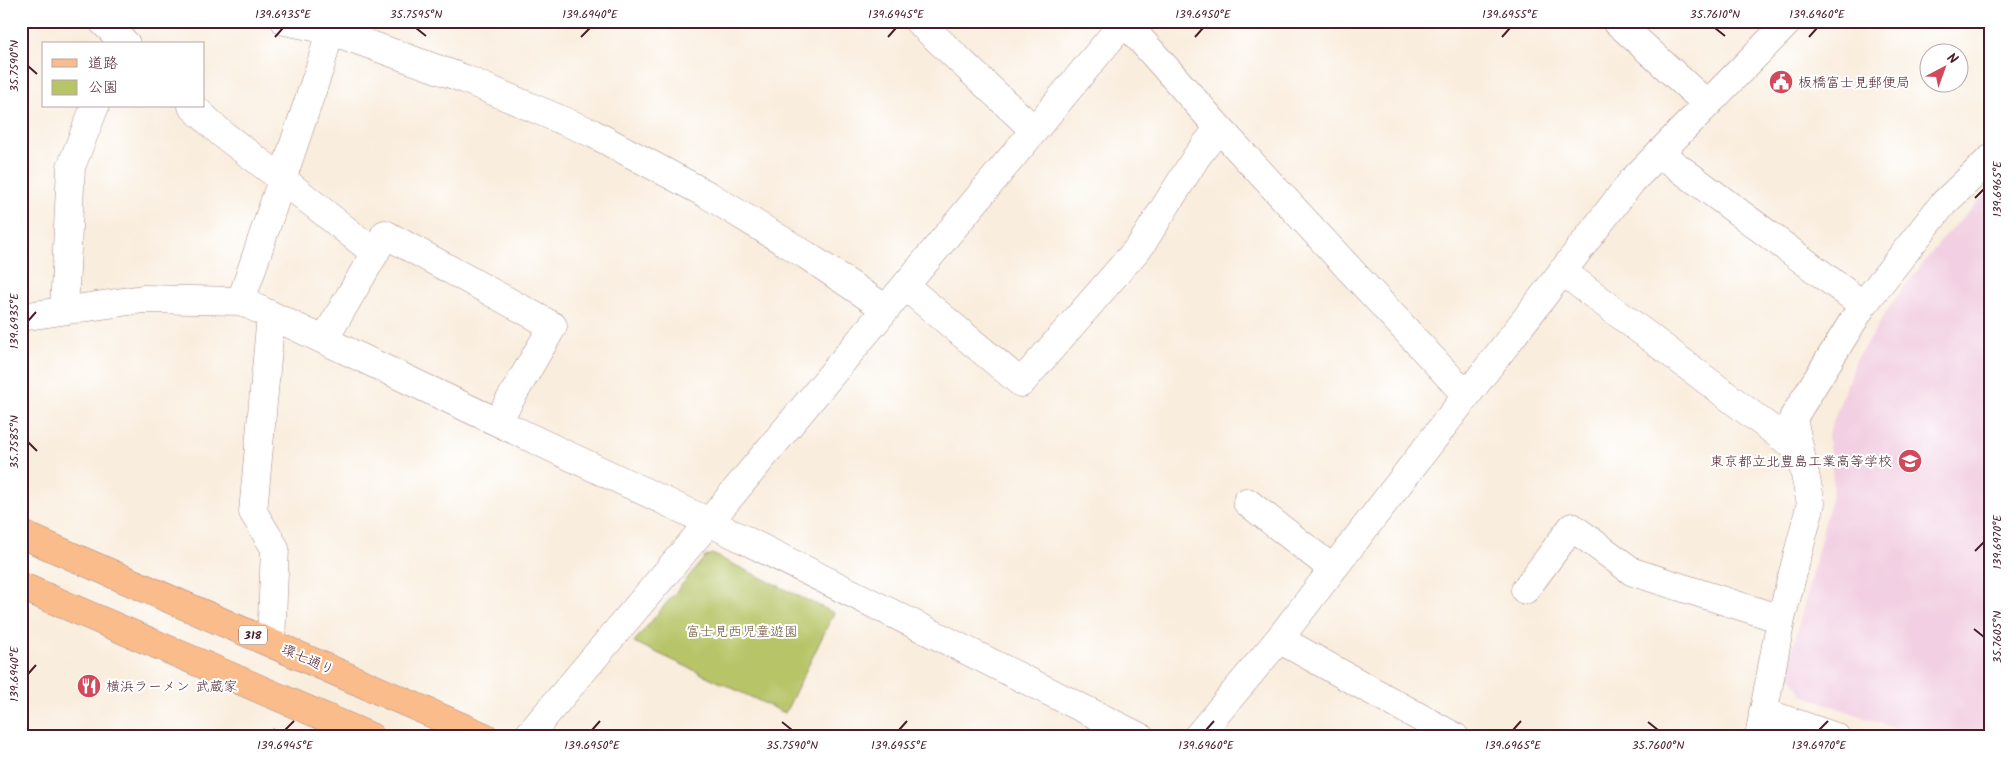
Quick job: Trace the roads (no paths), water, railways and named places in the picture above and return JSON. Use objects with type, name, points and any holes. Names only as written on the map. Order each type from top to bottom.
[{"type":"main road","name":"環七通り","points":[[21,534],[485,737]]},
{"type":"main road","points":[[21,586],[371,737]]},
{"type":"street","points":[[102,21],[125,37]]},
{"type":"street","points":[[285,21],[331,26],[465,79],[592,133],[708,195],[806,255],[886,309]]},
{"type":"street","points":[[918,21],[1034,130]]},
{"type":"street","points":[[528,737],[1125,21],[1219,128],[1466,395]]},
{"type":"street","points":[[1616,21],[1706,104]]},
{"type":"street","points":[[1197,737],[1279,639],[1632,181],[1789,21]]},
{"type":"street","points":[[241,301],[321,64],[331,26]]},
{"type":"street","points":[[64,310],[71,167],[94,108]]},
{"type":"street","points":[[194,108],[221,133],[375,253]]},
{"type":"street","points":[[904,286],[1021,383],[1141,245],[1197,156],[1219,128]]},
{"type":"street","points":[[1659,153],[1863,305]]},
{"type":"street","points":[[1836,737],[1761,724],[1781,619],[1811,503],[1793,418],[1863,305],[1943,204],[1990,159]]},
{"type":"street","points":[[324,340],[386,234],[553,326],[496,422]]},
{"type":"street","points":[[1562,271],[1800,451]]},
{"type":"street","points":[[21,318],[144,299],[241,301],[709,522],[1140,737]]},
{"type":"street","points":[[271,315],[253,512],[275,548],[271,643]]},
{"type":"street","points":[[1248,502],[1333,569]]},
{"type":"street","points":[[1525,590],[1572,527],[1633,572],[1781,619]]},
{"type":"street","points":[[1279,639],[1455,737]]},
{"type":"place","name":"板橋富士見郵便局","points":[[1781,82]]},
{"type":"place","name":"東京都立北豊島工業高等学校","points":[[1910,461]]},
{"type":"place","name":"横浜ラーメン 武蔵家","points":[[89,686]]},
{"type":"park label","name":"富士見西児童遊園","points":[[742,631]]}]
